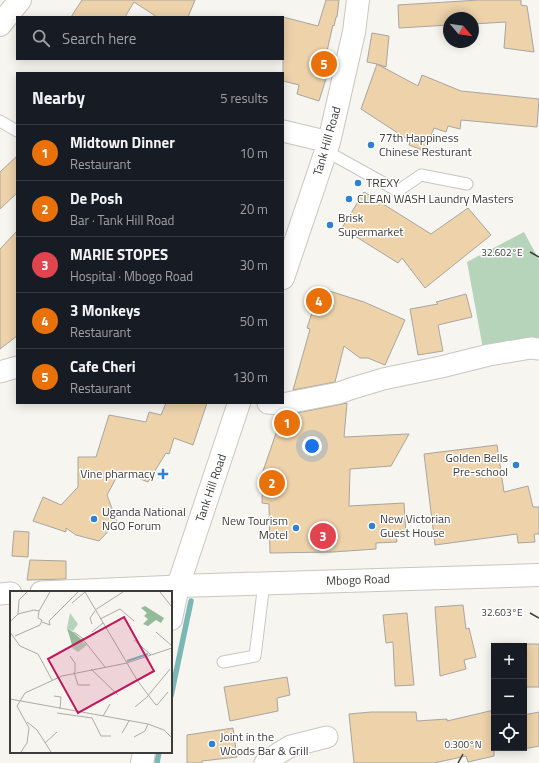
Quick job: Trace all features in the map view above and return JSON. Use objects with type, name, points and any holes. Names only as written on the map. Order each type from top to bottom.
[{"type":"street","points":[[0,25],[20,0]]},
{"type":"street","name":"Tank Hill Road","points":[[284,275],[327,146],[354,32],[358,0]]},
{"type":"street","points":[[284,131],[327,146]]},
{"type":"street","points":[[284,404],[339,393],[350,388],[383,379],[489,355],[531,348],[539,349]]},
{"type":"street","points":[[0,372],[16,367]]},
{"type":"street","name":"Tank Hill Road","points":[[172,614],[178,586],[239,404]]},
{"type":"street","name":"Mbogo Road","points":[[178,586],[539,575]]},
{"type":"street","points":[[64,591],[178,586]]},
{"type":"street","points":[[0,594],[10,593]]},
{"type":"street","points":[[265,763],[291,746],[327,737]]},
{"type":"street","points":[[142,763],[144,753]]},
{"type":"lane","points":[[0,121],[16,130]]},
{"type":"lane","points":[[327,146],[398,191],[421,175],[467,184]]},
{"type":"lane","points":[[223,662],[255,656],[264,583]]},
{"type":"green space","points":[[524,232],[539,260],[539,343],[484,354],[467,262]]},
{"type":"building","points":[[82,0],[195,0],[188,16],[155,16],[134,2],[126,16],[72,16]]},
{"type":"building","points":[[326,0],[339,0],[337,17],[334,26],[333,25],[324,64],[330,66],[319,101],[297,94],[299,85],[284,81],[283,72],[284,17],[318,26]]},
{"type":"building","points":[[479,0],[521,0],[521,5],[527,6],[534,52],[504,48],[506,22],[479,24],[479,12],[443,12],[443,25],[399,28],[398,5]]},
{"type":"building","points":[[372,33],[389,36],[386,67],[367,62]]},
{"type":"building","points":[[377,64],[418,86],[422,75],[461,91],[539,99],[537,127],[461,120],[460,129],[448,126],[446,132],[434,128],[425,151],[409,145],[410,141],[361,109]]},
{"type":"building","points":[[16,157],[16,194],[0,209],[0,172]]},
{"type":"building","points":[[364,192],[431,234],[468,208],[491,235],[425,288],[402,258],[398,263],[342,228]]},
{"type":"building","points":[[16,232],[16,337],[0,349],[0,249]]},
{"type":"building","points":[[320,288],[364,302],[405,320],[385,365],[368,358],[360,358],[344,346],[335,382],[293,390],[310,329],[307,328]]},
{"type":"building","points":[[466,294],[472,317],[438,325],[443,351],[418,355],[410,309],[438,304],[436,302]]},
{"type":"building","points":[[347,403],[344,437],[409,434],[391,466],[350,469],[349,506],[404,503],[406,535],[396,536],[397,542],[376,543],[376,549],[333,552],[270,553],[269,504],[262,503],[263,471],[282,416]]},
{"type":"building","points":[[166,404],[207,404],[193,445],[174,438],[169,454],[166,453],[148,482],[120,471],[107,495],[117,522],[99,541],[76,535],[66,528],[66,532],[33,521],[43,497],[61,505],[78,487],[78,457],[96,457],[109,415],[146,422],[149,412],[161,415]]},
{"type":"building","points":[[497,445],[504,492],[528,486],[533,507],[539,507],[539,534],[534,534],[535,542],[518,543],[517,534],[435,545],[424,454]]},
{"type":"building","points":[[14,531],[29,532],[28,557],[12,556]]},
{"type":"building","points":[[30,560],[66,561],[66,579],[27,580]]},
{"type":"building","points":[[463,605],[466,629],[469,628],[476,657],[464,660],[466,669],[440,676],[435,607]]},
{"type":"building","points":[[407,613],[414,685],[395,686],[393,642],[386,643],[383,615]]},
{"type":"building","points":[[527,644],[539,644],[539,687],[527,687]]},
{"type":"building","points":[[287,677],[290,695],[277,698],[278,711],[230,721],[224,687]]},
{"type":"building","points":[[491,711],[491,751],[494,751],[494,756],[468,762],[466,756],[434,763],[354,763],[349,714],[371,712],[416,712],[417,721],[447,719],[447,721]]},
{"type":"building","points":[[539,712],[539,746],[527,748],[527,715]]},
{"type":"building","points":[[233,728],[237,757],[202,761],[202,763],[187,763],[187,735]]},
{"type":"waterway","points":[[172,691],[191,601]]},
{"type":"waterway","points":[[157,763],[159,753]]},
{"type":"place","name":"Cafe Cheri","points":[[324,64]]},
{"type":"place","name":"77th Happiness Chinese Resturant","points":[[371,145]]},
{"type":"place","name":"TREXY","points":[[358,183]]},
{"type":"place","name":"CLEAN WASH Laundry Masters","points":[[349,199]]},
{"type":"place","name":"Brisk Supermarket","points":[[330,225]]},
{"type":"place","name":"3 Monkeys","points":[[319,301]]},
{"type":"place","name":"Midtown Dinner","points":[[287,423]]},
{"type":"place","name":"Golden Bells Pre-school","points":[[516,465]]},
{"type":"place","name":"Vine pharmacy","points":[[163,474]]},
{"type":"place","name":"De Posh","points":[[272,483]]},
{"type":"place","name":"Uganda National NGO Forum","points":[[94,519]]},
{"type":"place","name":"New Victorian Guest House","points":[[372,526]]},
{"type":"place","name":"New Tourism Motel","points":[[296,528]]},
{"type":"place","name":"MARIE STOPES","points":[[323,536]]},
{"type":"place","name":"Joint in the Woods Bar & Grill","points":[[212,744]]}]
